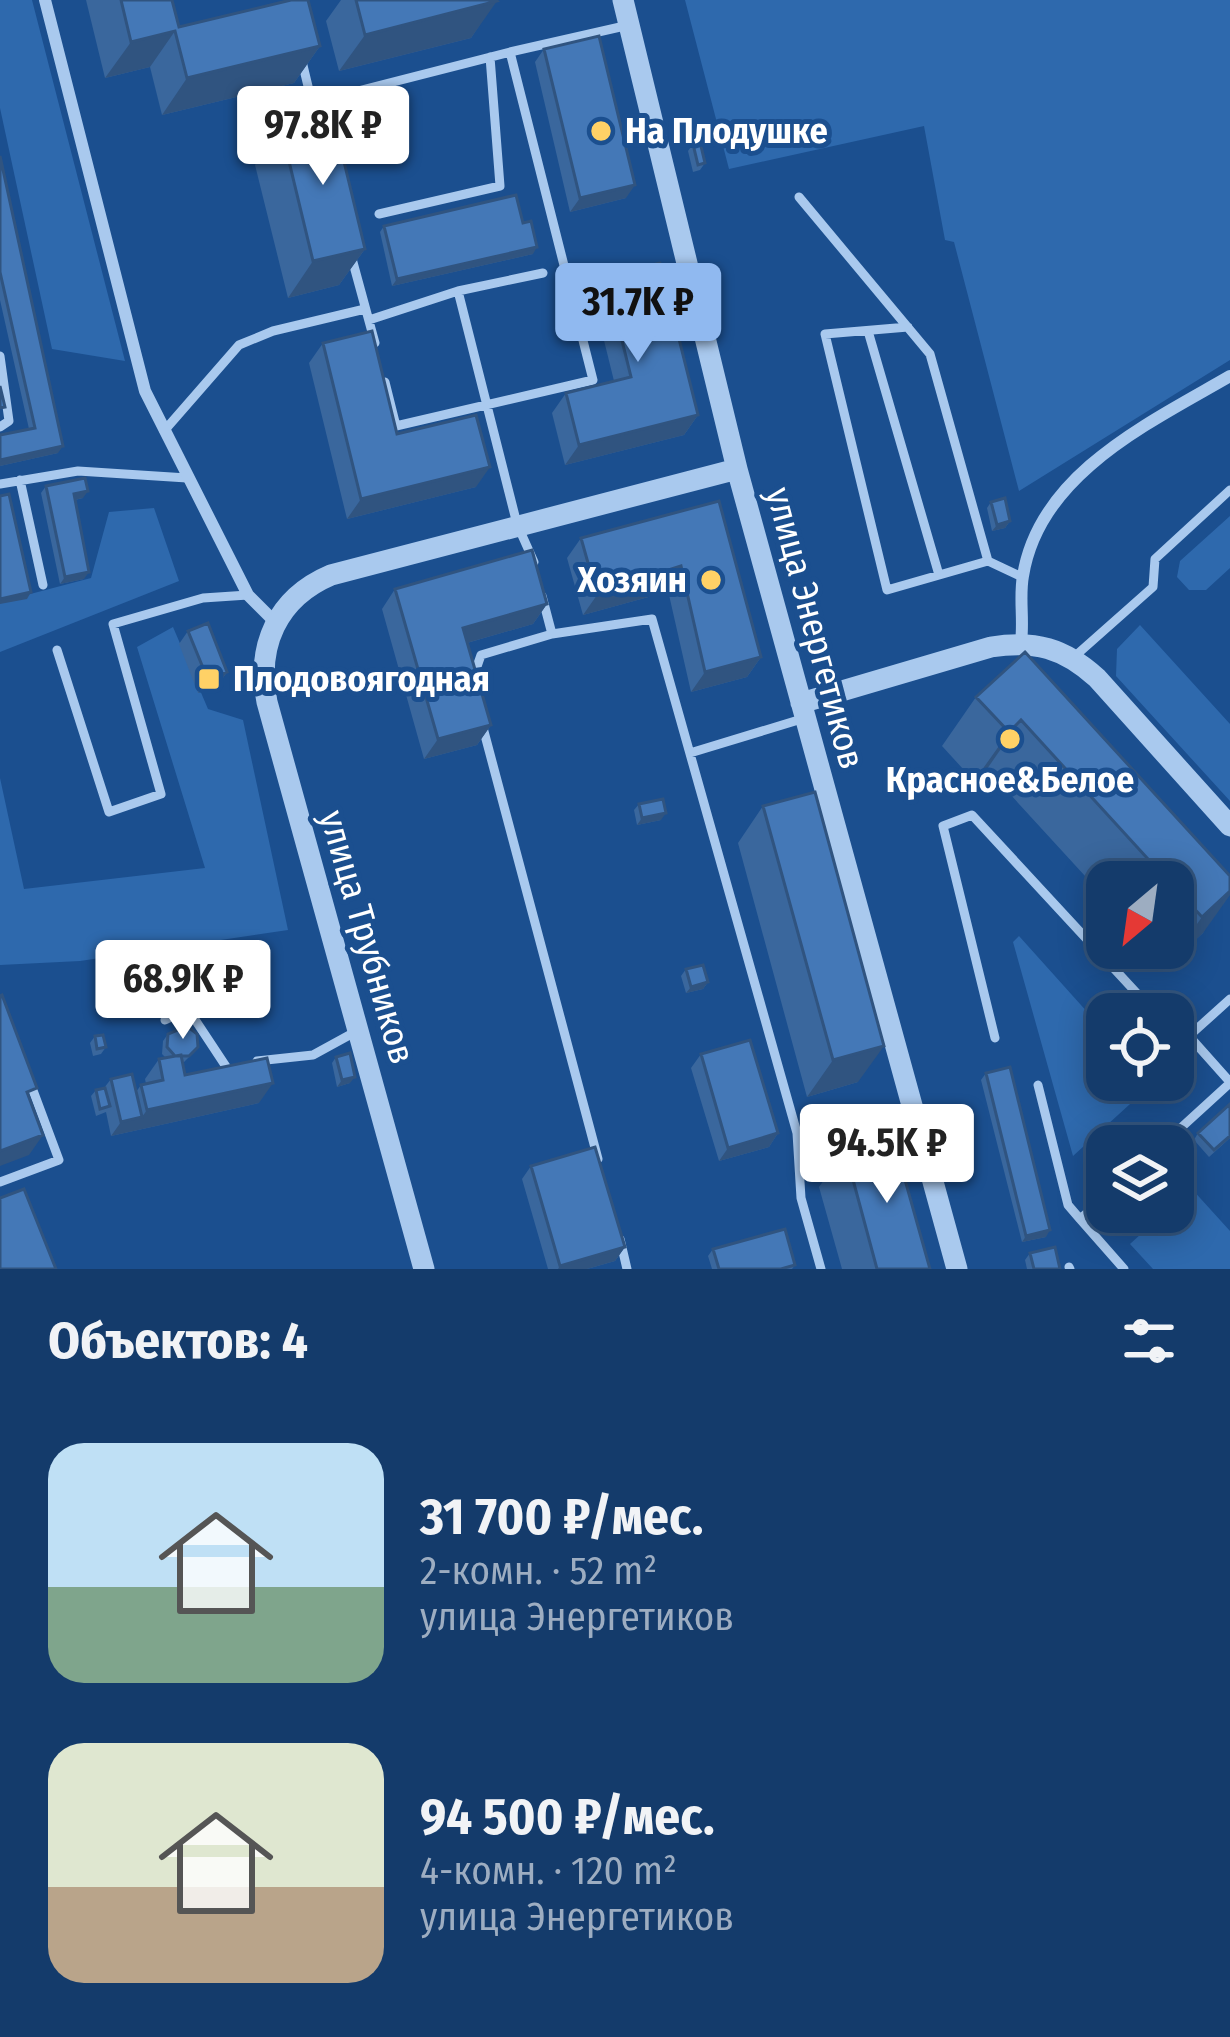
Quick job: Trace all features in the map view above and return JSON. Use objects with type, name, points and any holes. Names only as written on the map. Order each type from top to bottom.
[{"type":"street","points":[[45,0],[145,391],[248,595],[275,622],[300,594],[331,575],[737,469]]},
{"type":"street","name":"улица Энергетиков","points":[[623,0],[737,469],[957,1269]]},
{"type":"street","points":[[1021,642],[1022,578],[1039,520],[1082,472],[1154,420],[1230,376]]},
{"type":"street","name":"улица Трубников","points":[[275,622],[262,662],[267,702],[424,1269]]},
{"type":"street","points":[[803,711],[1021,642],[1074,657],[1230,826]]},
{"type":"lane","points":[[311,103],[629,26]]},
{"type":"lane","points":[[295,33],[323,148]]},
{"type":"lane","points":[[347,240],[395,426],[486,401],[593,380],[510,52]]},
{"type":"lane","points":[[379,214],[500,186],[490,57]]},
{"type":"lane","points":[[799,197],[930,354],[988,561]]},
{"type":"lane","points":[[164,431],[239,345],[273,331],[543,273]]},
{"type":"lane","points":[[458,291],[517,524],[531,551],[552,634]]},
{"type":"lane","points":[[908,327],[825,334],[887,590],[988,561],[1022,578]]},
{"type":"lane","points":[[868,331],[939,575]]},
{"type":"lane","points":[[0,356],[11,410],[9,422],[0,427]]},
{"type":"lane","points":[[0,484],[78,471],[187,478]]},
{"type":"lane","points":[[20,480],[43,585]]},
{"type":"lane","points":[[1074,657],[1153,587],[1155,559],[1230,490]]},
{"type":"lane","points":[[57,650],[110,812],[161,794],[113,624],[203,598],[248,595]]},
{"type":"lane","points":[[472,687],[481,655],[552,634],[652,620],[796,1133],[801,1198],[821,1269]]},
{"type":"lane","points":[[478,709],[604,1179]]},
{"type":"lane","points":[[690,752],[803,711]]},
{"type":"lane","points":[[994,1038],[943,826],[972,815],[1137,993]]},
{"type":"lane","points":[[1194,1031],[1230,999]]},
{"type":"lane","points":[[164,1020],[188,1009],[226,1068]]},
{"type":"lane","points":[[209,1073],[313,1054],[359,1029]]},
{"type":"lane","points":[[1183,1125],[1230,1082],[1194,1042]]},
{"type":"lane","points":[[0,1182],[59,1160],[29,1081]]},
{"type":"lane","points":[[1038,1084],[1068,1205],[1124,1269]]},
{"type":"lane","points":[[1081,1219],[1086,1214]]},
{"type":"lane","points":[[616,1224],[627,1269]]},
{"type":"shaded area","points":[[0,0],[32,0],[125,361],[52,349],[0,108]]},
{"type":"shaded area","points":[[685,0],[1230,0],[1230,360],[1019,491],[954,242],[945,240],[924,126],[729,169]]},
{"type":"shaded area","points":[[154,508],[179,581],[0,652],[0,602],[91,578],[109,512]]},
{"type":"shaded area","points":[[1230,516],[1230,568],[1206,590],[1189,590],[1177,577],[1180,561]]},
{"type":"shaded area","points":[[1140,625],[1230,724],[1230,801],[1116,676],[1117,649]]},
{"type":"shaded area","points":[[173,627],[208,709],[243,720],[288,930],[80,961],[0,965],[0,778],[24,889],[205,868],[137,647]]},
{"type":"shaded area","points":[[1019,936],[1086,1011],[1086,1101],[1133,1101],[1107,1125],[1086,1125],[1086,1144],[1073,1156],[1013,942]]},
{"type":"shaded area","points":[[1194,1191],[1230,1231],[1230,1269],[1153,1269],[1130,1244],[1142,1233],[1194,1233]]},
{"type":"building","points":[[121,0],[172,0],[179,27],[308,0],[320,46],[187,78],[175,31],[131,42]]},
{"type":"building","points":[[356,0],[496,0],[497,1],[365,35]]},
{"type":"building","points":[[599,36],[635,185],[580,198],[544,49]]},
{"type":"building","points":[[333,116],[365,249],[313,261],[281,128]]},
{"type":"building","points":[[700,142],[705,163],[698,165],[693,144]]},
{"type":"building","points":[[0,156],[63,446],[0,460],[0,435],[35,428],[0,272]]},
{"type":"building","points":[[516,195],[523,223],[531,221],[537,247],[397,279],[384,226]]},
{"type":"building","points":[[660,263],[698,415],[579,445],[566,393],[631,377],[606,276]]},
{"type":"building","points":[[372,331],[397,434],[476,415],[490,467],[361,499],[323,343]]},
{"type":"building","points":[[85,478],[88,491],[74,494],[89,572],[65,577],[46,486]]},
{"type":"building","points":[[9,494],[31,592],[0,599],[0,496]]},
{"type":"building","points":[[1005,498],[1010,521],[997,525],[991,502]]},
{"type":"building","points":[[719,501],[761,657],[705,672],[681,566],[665,571],[666,576],[597,595],[581,538]]},
{"type":"building","points":[[532,550],[547,604],[463,628],[491,725],[438,739],[395,589]]},
{"type":"building","points":[[208,623],[227,672],[208,680],[188,631]]},
{"type":"building","points":[[1025,652],[1230,876],[1230,891],[1202,917],[1194,908],[1194,861],[1150,861],[1021,720],[1009,732],[976,697]]},
{"type":"building","points":[[815,792],[884,1046],[833,1060],[763,806]]},
{"type":"building","points":[[663,799],[666,813],[642,818],[639,804]]},
{"type":"building","points":[[703,965],[708,982],[691,987],[686,969]]},
{"type":"building","points":[[224,980],[231,1003],[220,1006],[213,983]]},
{"type":"building","points":[[0,996],[37,1088],[27,1092],[43,1135],[0,1151]]},
{"type":"building","points":[[187,1026],[197,1034],[198,1047],[189,1056],[175,1056],[167,1047],[168,1034]]},
{"type":"building","points":[[103,1035],[106,1047],[97,1049],[95,1036]]},
{"type":"building","points":[[750,1040],[778,1133],[728,1148],[701,1054]]},
{"type":"building","points":[[350,1053],[355,1077],[342,1080],[336,1057]]},
{"type":"building","points":[[181,1055],[185,1075],[267,1058],[273,1083],[147,1110],[141,1085],[163,1080],[159,1059]]},
{"type":"building","points":[[1010,1067],[1050,1230],[1026,1236],[986,1073]]},
{"type":"building","points":[[132,1074],[142,1117],[121,1122],[111,1079]]},
{"type":"building","points":[[105,1088],[110,1106],[100,1109],[96,1090]]},
{"type":"building","points":[[1230,1104],[1230,1136],[1214,1150],[1198,1133]]},
{"type":"building","points":[[893,1137],[930,1269],[877,1269],[845,1150]]},
{"type":"building","points":[[595,1147],[625,1247],[560,1266],[531,1166]]},
{"type":"building","points":[[24,1189],[56,1269],[0,1269],[0,1198]]},
{"type":"building","points":[[785,1229],[795,1265],[719,1269],[713,1249]]},
{"type":"building","points":[[1055,1247],[1060,1269],[1034,1269],[1030,1253]]},
{"type":"place","name":"На Плодушке","points":[[601,131]]},
{"type":"place","name":"Хозяин","points":[[711,580]]},
{"type":"place","name":"Плодовоягодная","points":[[209,679]]},
{"type":"place","name":"Красное&Белое","points":[[1010,739]]}]
